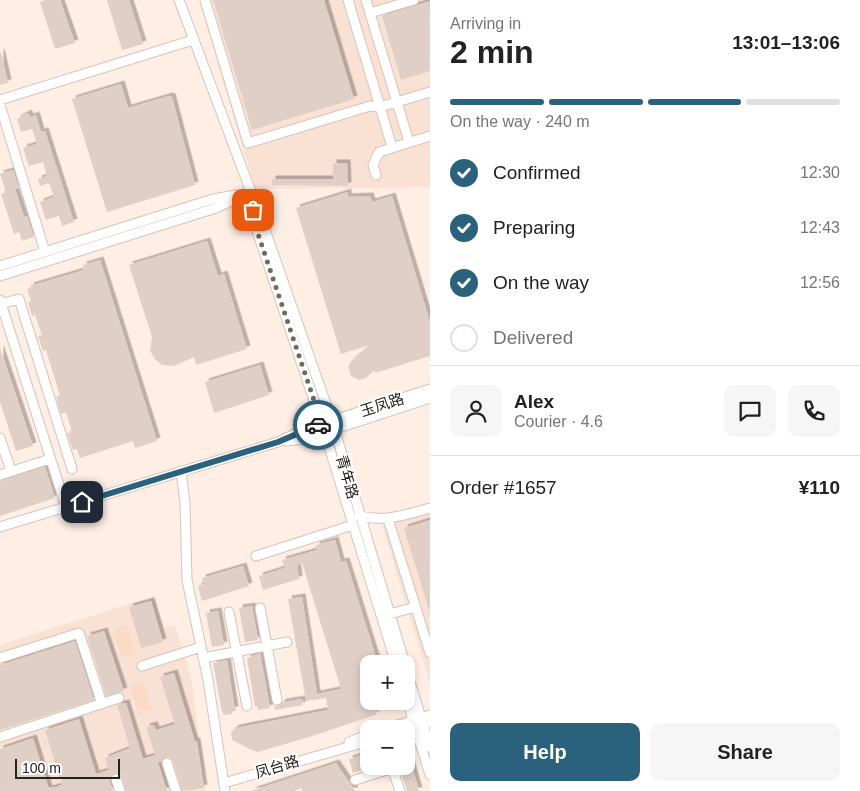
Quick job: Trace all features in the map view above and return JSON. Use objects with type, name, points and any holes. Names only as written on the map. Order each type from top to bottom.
[{"type":"street","name":"青年路","points":[[179,0],[251,192],[256,228],[359,516],[402,655]]},
{"type":"street","points":[[205,0],[248,143],[370,106],[380,107],[430,92]]},
{"type":"street","points":[[348,0],[392,147]]},
{"type":"street","points":[[366,0],[409,142]]},
{"type":"street","points":[[370,13],[414,0]]},
{"type":"street","points":[[0,100],[193,40]]},
{"type":"street","points":[[0,106],[46,252]]},
{"type":"street","points":[[376,175],[373,165],[376,155],[392,147],[430,136]]},
{"type":"street","points":[[0,266],[214,200],[251,192]]},
{"type":"street","points":[[0,276],[216,208],[251,192]]},
{"type":"street","points":[[66,507],[1,302],[19,299],[72,469]]},
{"type":"street","points":[[28,388],[45,383]]},
{"type":"street","name":"玉凤路","points":[[0,527],[278,442],[305,439],[328,427],[430,389]]},
{"type":"street","name":"玉凤路","points":[[328,427],[430,398]]},
{"type":"street","name":"青年路","points":[[328,427],[353,525],[393,655]]},
{"type":"street","points":[[0,438],[11,472]]},
{"type":"street","points":[[0,475],[50,459]]},
{"type":"street","points":[[181,472],[185,503],[185,569],[203,658],[224,789]]},
{"type":"street","points":[[359,516],[377,520],[388,519],[430,508]]},
{"type":"street","points":[[388,519],[430,653]]},
{"type":"street","points":[[256,556],[353,525]]},
{"type":"street","points":[[390,614],[415,607]]},
{"type":"street","points":[[260,608],[277,700]]},
{"type":"street","points":[[229,612],[247,706]]},
{"type":"street","points":[[0,658],[79,633],[102,704]]},
{"type":"street","points":[[203,658],[287,642]]},
{"type":"street","points":[[142,666],[201,647]]},
{"type":"street","points":[[0,737],[119,698]]},
{"type":"street","points":[[415,703],[430,775]]},
{"type":"street","points":[[413,710],[430,747]]},
{"type":"street","name":"凤台路","points":[[224,789],[330,751],[360,738]]},
{"type":"street","name":"凤台路","points":[[330,751],[360,743]]},
{"type":"street","points":[[167,763],[176,791]]},
{"type":"street","points":[[355,780],[390,769],[394,773],[400,791]]},
{"type":"street","points":[[116,779],[120,791]]},
{"type":"shaded area","points":[[199,0],[430,0],[430,187],[255,189]]},
{"type":"shaded area","points":[[430,511],[430,684],[382,525]]},
{"type":"shaded area","points":[[154,596],[164,628],[175,625],[191,677],[206,791],[0,791],[0,645]]},
{"type":"shaded area","points":[[126,624],[135,653],[121,657],[113,629]]},
{"type":"shaded area","points":[[143,681],[152,709],[139,714],[130,685]]},
{"type":"building","points":[[60,0],[75,43],[55,49],[40,2]]},
{"type":"building","points":[[107,0],[129,0],[143,44],[122,50]]},
{"type":"building","points":[[213,0],[324,0],[354,99],[252,130]]},
{"type":"building","points":[[430,1],[430,71],[401,80],[382,16]]},
{"type":"building","points":[[0,53],[8,83],[0,85]]},
{"type":"building","points":[[121,84],[128,108],[169,96],[172,97],[195,185],[107,212],[72,99]]},
{"type":"building","points":[[28,113],[30,117],[36,115],[41,132],[45,131],[74,222],[62,226],[59,216],[46,220],[40,202],[54,197],[49,183],[40,186],[38,179],[47,176],[43,162],[29,166],[23,148],[37,144],[32,129],[21,132],[17,119]]},
{"type":"building","points":[[333,163],[347,163],[348,186],[272,185],[272,179],[333,179]]},
{"type":"building","points":[[13,170],[19,188],[15,189],[24,217],[27,216],[34,237],[22,241],[19,232],[14,234],[1,194],[6,192],[0,174]]},
{"type":"building","points":[[348,192],[348,197],[370,196],[372,202],[392,196],[430,322],[430,356],[375,373],[374,370],[366,378],[359,380],[351,376],[348,367],[351,361],[370,345],[341,354],[296,208]]},
{"type":"building","points":[[207,241],[218,276],[224,274],[247,349],[196,365],[194,357],[174,366],[162,365],[150,351],[152,337],[129,265]]},
{"type":"building","points":[[100,260],[157,441],[135,448],[133,441],[80,458],[77,449],[73,450],[67,433],[72,432],[66,412],[61,414],[56,397],[60,396],[46,350],[43,351],[38,336],[42,335],[35,315],[32,316],[28,302],[31,301],[27,289],[31,288],[30,286],[84,270],[83,265]]},
{"type":"building","points":[[0,348],[33,446],[16,451],[0,402]]},
{"type":"building","points":[[260,365],[269,395],[214,413],[205,382]]},
{"type":"building","points":[[45,467],[55,498],[0,516],[0,481]]},
{"type":"building","points":[[430,520],[430,610],[429,610],[404,528]]},
{"type":"building","points":[[335,540],[341,562],[346,561],[375,655],[360,655],[360,710],[378,711],[375,715],[258,752],[232,740],[231,732],[236,728],[328,710],[326,698],[306,701],[288,599],[302,597],[317,694],[341,689],[302,563],[297,565],[299,579],[263,590],[259,576],[285,568],[282,560],[317,550],[316,545]]},
{"type":"building","points":[[243,566],[249,586],[202,601],[198,586],[204,584],[202,578]]},
{"type":"building","points":[[151,601],[163,642],[141,648],[129,607]]},
{"type":"building","points":[[252,606],[258,640],[245,642],[239,608]]},
{"type":"building","points":[[218,611],[224,645],[212,647],[206,613]]},
{"type":"building","points":[[104,631],[124,691],[106,696],[87,636]]},
{"type":"building","points":[[75,641],[94,700],[0,730],[0,665]]},
{"type":"building","points":[[260,653],[270,708],[258,710],[257,706],[255,707],[247,658]]},
{"type":"building","points":[[227,660],[235,710],[232,710],[232,714],[224,715],[213,663]]},
{"type":"building","points":[[174,673],[195,742],[197,741],[204,788],[182,791],[173,761],[168,757],[158,763],[167,791],[126,791],[121,775],[117,773],[109,779],[113,791],[0,791],[0,749],[33,738],[49,789],[62,785],[45,730],[79,719],[96,774],[109,770],[105,758],[130,748],[117,705],[126,703],[143,759],[155,755],[146,727],[154,725],[156,730],[175,724],[160,677]]},
{"type":"building","points":[[302,699],[303,705],[275,710],[274,706],[279,706],[283,702]]},
{"type":"building","points":[[360,756],[360,771],[353,773],[349,759]]},
{"type":"building","points":[[336,763],[355,791],[302,791],[302,788],[293,791],[251,791]]},
{"type":"building","points":[[402,775],[414,775],[419,791],[407,791]]},
{"type":"way so far","points":[[253,210],[256,228],[322,424],[318,425]]},
{"type":"route","points":[[82,502],[278,442],[318,425]]}]
